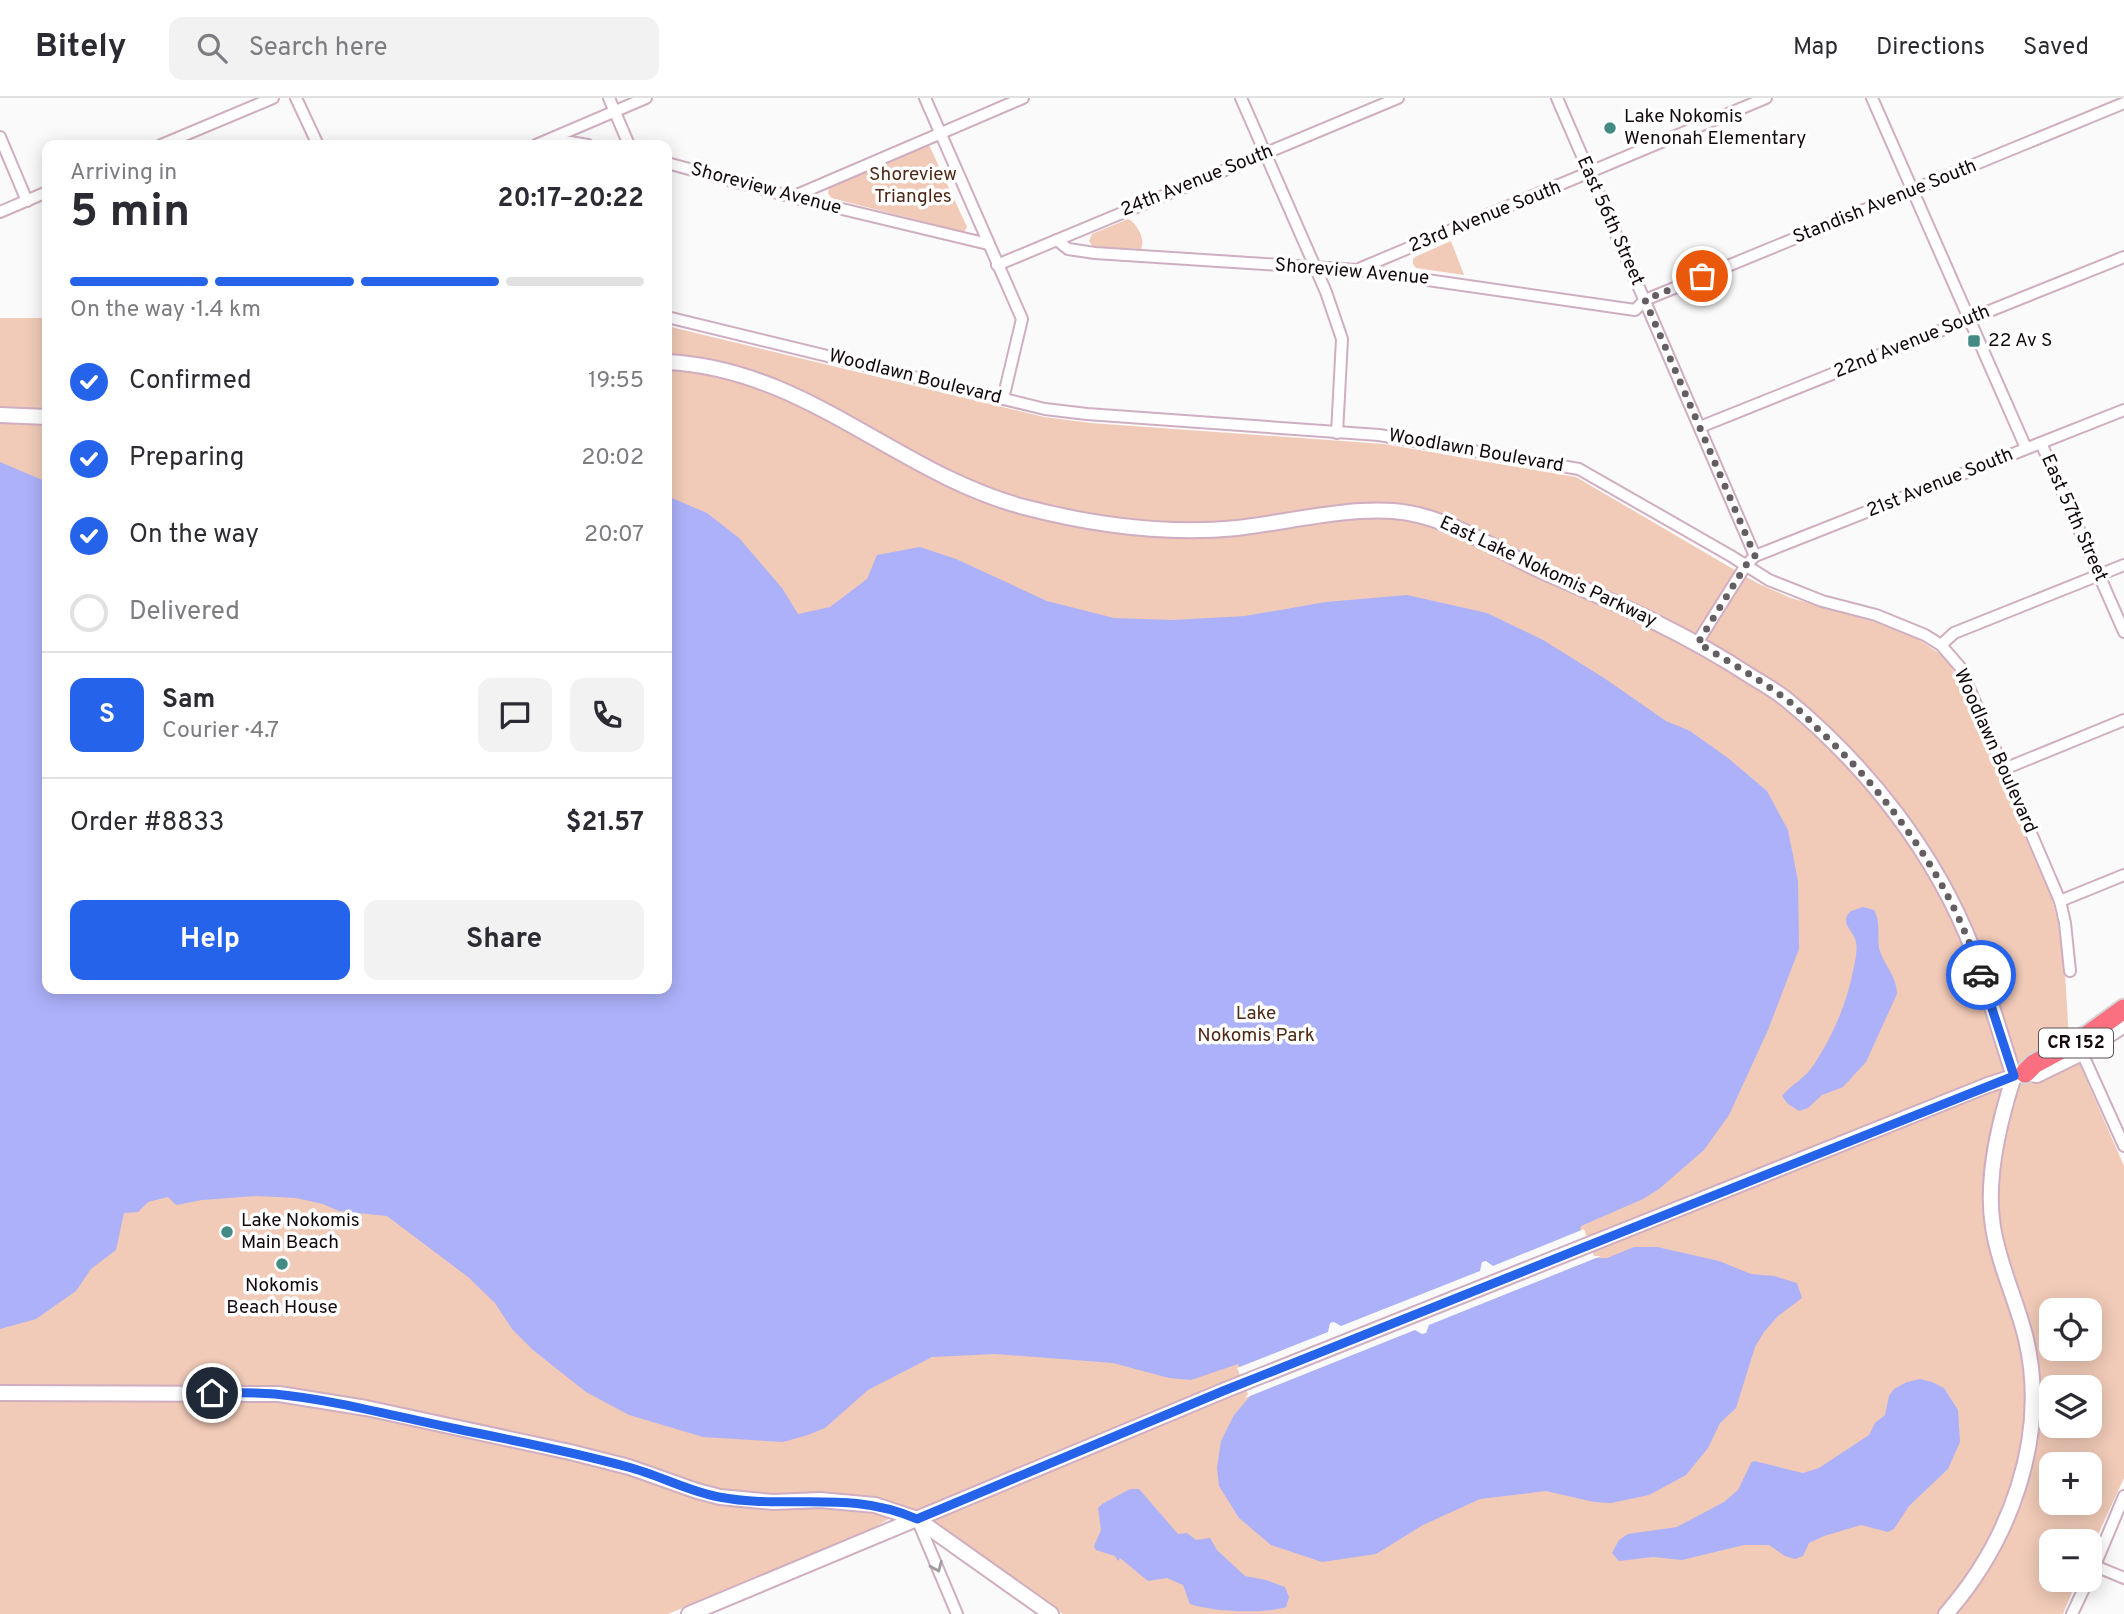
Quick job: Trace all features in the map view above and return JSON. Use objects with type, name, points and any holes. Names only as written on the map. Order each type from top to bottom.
[{"type":"highway","name":"CR 152","points":[[2019,1074],[2088,1035],[2124,1009]]},
{"type":"street","points":[[173,140],[273,98]]},
{"type":"street","points":[[296,98],[316,140]]},
{"type":"street","points":[[609,98],[627,140]]},
{"type":"street","points":[[548,140],[646,98]]},
{"type":"street","points":[[925,98],[1022,319],[1003,399]]},
{"type":"street","points":[[792,197],[1023,98]]},
{"type":"street","points":[[1241,98],[1335,312],[1342,339],[1337,433]]},
{"type":"street","name":"24th Avenue South","points":[[997,265],[1398,98]]},
{"type":"street","name":"East 56th Street","points":[[1557,98],[1755,556]]},
{"type":"street","name":"23rd Avenue South","points":[[1359,270],[1766,98]]},
{"type":"street","name":"East 57th Street","points":[[1872,98],[2026,449]]},
{"type":"street","name":"Standish Avenue South","points":[[1645,300],[2124,103]]},
{"type":"street","points":[[0,137],[27,201]]},
{"type":"street","name":"Shoreview Avenue","points":[[672,164],[792,197],[988,244]]},
{"type":"street","points":[[0,212],[42,194]]},
{"type":"street","name":"Shoreview Avenue","points":[[1057,240],[1068,249],[1095,254],[1359,270],[1629,310],[1635,310],[1645,300]]},
{"type":"street","name":"22nd Avenue South","points":[[1700,427],[2124,257]]},
{"type":"street","name":"Woodlawn Boulevard","points":[[672,318],[1045,409],[1379,435],[1578,469],[1769,580],[1794,591],[1876,615],[1925,635],[1941,645],[1960,667],[2060,901],[2070,971]]},
{"type":"street","name":"East Lake Nokomis Parkway","points":[[672,363],[747,376],[800,396],[861,428],[934,473],[1002,500],[1050,513],[1173,530],[1231,528],[1365,511],[1409,513],[1428,517],[1544,572],[1590,590],[1698,643],[1785,698],[1855,764],[1885,798],[1934,873],[1966,936],[2019,1074]]},
{"type":"street","name":"21st Avenue South","points":[[1755,556],[2124,410]]},
{"type":"street","points":[[0,415],[42,417]]},
{"type":"street","name":"East 57th Street","points":[[2041,443],[2124,632]]},
{"type":"street","points":[[1698,643],[1746,565],[1755,556]]},
{"type":"street","points":[[1941,645],[1954,633],[2124,565]]},
{"type":"street","points":[[2004,769],[2124,720]]},
{"type":"street","points":[[2060,901],[2124,875]]},
{"type":"street","name":"CR 152","points":[[689,1614],[1223,1391],[2019,1074],[2037,1075],[2082,1053],[2124,1025]]},
{"type":"street","points":[[2082,1053],[2124,1146]]},
{"type":"street","points":[[1946,1614],[1996,1544],[2008,1517],[2026,1455],[2032,1407],[2032,1374],[2026,1339],[1998,1249],[1991,1195],[1996,1150],[2019,1074]]},
{"type":"street","points":[[0,1393],[279,1394],[366,1408],[570,1452],[629,1467],[720,1497],[759,1501],[820,1500],[891,1509],[917,1519],[1051,1614]]},
{"type":"street","points":[[2102,1549],[2124,1496]]},
{"type":"street","points":[[917,1519],[957,1614]]},
{"type":"street","points":[[2102,1569],[2124,1578]]},
{"type":"street","points":[[2072,1614],[2082,1592]]},
{"type":"green space","name":"Shoreview Triangles","points":[[929,145],[967,227],[964,232],[831,198],[828,193],[829,187]]},
{"type":"green space","points":[[1128,219],[1140,232],[1141,249],[1093,247],[1089,241],[1092,234]]},
{"type":"green space","points":[[1451,241],[1464,275],[1416,268],[1413,264],[1413,259],[1417,256]]},
{"type":"green space","name":"Lake Nokomis Park","points":[[0,318],[42,318],[42,994],[672,994],[672,327],[1044,417],[1091,423],[1384,444],[1576,477],[1757,583],[1791,598],[1875,622],[1918,639],[1946,658],[2052,899],[2065,973],[2069,1040],[2124,1166],[2124,1478],[2101,1529],[2039,1529],[2039,1592],[2072,1592],[2063,1614],[1063,1614],[941,1529],[906,1509],[861,1535],[668,1614],[0,1614]]},
{"type":"water","points":[[0,462],[42,480],[42,994],[672,994],[672,498],[707,513],[739,538],[782,588],[798,614],[830,607],[867,579],[877,555],[920,547],[956,559],[1047,601],[1114,618],[1173,620],[1245,616],[1326,602],[1407,595],[1487,613],[1543,640],[1666,721],[1690,731],[1728,758],[1767,791],[1788,830],[1798,881],[1799,949],[1768,1030],[1729,1115],[1704,1150],[1659,1189],[1643,1199],[1581,1226],[1580,1230],[1591,1258],[1607,1258],[1634,1247],[1657,1247],[1719,1261],[1751,1274],[1774,1276],[1797,1283],[1802,1298],[1778,1316],[1764,1332],[1755,1347],[1736,1408],[1720,1423],[1708,1448],[1686,1475],[1649,1495],[1611,1503],[1594,1502],[1546,1491],[1480,1499],[1423,1525],[1376,1554],[1322,1562],[1271,1545],[1239,1518],[1219,1486],[1217,1468],[1221,1441],[1234,1415],[1252,1394],[1238,1364],[1191,1380],[1169,1378],[1113,1363],[995,1354],[932,1357],[868,1390],[825,1428],[808,1435],[783,1442],[703,1437],[629,1415],[586,1392],[533,1350],[512,1329],[495,1303],[468,1277],[387,1216],[339,1211],[296,1198],[257,1196],[176,1205],[168,1197],[148,1202],[138,1212],[124,1213],[116,1250],[91,1269],[76,1291],[36,1319],[0,1329]]},
{"type":"water","points":[[1863,907],[1874,910],[1876,915],[1879,948],[1895,981],[1897,994],[1866,1062],[1843,1087],[1822,1095],[1808,1108],[1799,1111],[1782,1096],[1813,1066],[1839,1018],[1848,992],[1856,952],[1855,939],[1846,918],[1851,911]]},
{"type":"water","points":[[1920,1379],[1944,1388],[1958,1410],[1960,1442],[1948,1469],[1909,1506],[1894,1529],[1888,1532],[1861,1525],[1824,1536],[1809,1543],[1803,1556],[1795,1559],[1769,1545],[1744,1545],[1682,1560],[1653,1557],[1619,1561],[1612,1553],[1619,1540],[1628,1534],[1677,1527],[1724,1502],[1738,1490],[1754,1461],[1803,1473],[1819,1468],[1869,1435],[1875,1423],[1885,1415],[1889,1396],[1894,1389]]},
{"type":"water","points":[[1130,1489],[1139,1489],[1178,1534],[1187,1533],[1196,1540],[1210,1538],[1217,1550],[1245,1576],[1285,1587],[1289,1597],[1286,1607],[1265,1611],[1239,1611],[1190,1604],[1183,1585],[1167,1578],[1148,1581],[1120,1558],[1118,1561],[1115,1556],[1096,1550],[1094,1546],[1101,1530],[1098,1508]]},
{"type":"pier","points":[[1584,1229],[1594,1256],[1601,1256],[1429,1325],[1426,1333],[1415,1330],[1245,1398],[1248,1394],[1237,1368],[1328,1332],[1330,1323],[1341,1326],[1480,1271],[1482,1262],[1486,1261],[1493,1266]]},
{"type":"way so far","points":[[1702,276],[1645,300],[1755,556],[1746,565],[1698,643],[1785,698],[1855,764],[1885,798],[1934,873],[1972,948],[1981,975]]},
{"type":"place","name":"Lake Nokomis Wenonah Elementary","points":[[1610,128]]},
{"type":"place","name":"22 Av S","points":[[1974,341]]},
{"type":"place","name":"Lake Nokomis Main Beach","points":[[227,1232]]},
{"type":"place","name":"Nokomis Beach House","points":[[282,1264]]},
{"type":"route","points":[[212,1393],[272,1393],[366,1408],[570,1452],[629,1467],[720,1497],[773,1502],[820,1500],[858,1503],[891,1509],[917,1519],[1223,1391],[2014,1076],[1981,975]]}]
